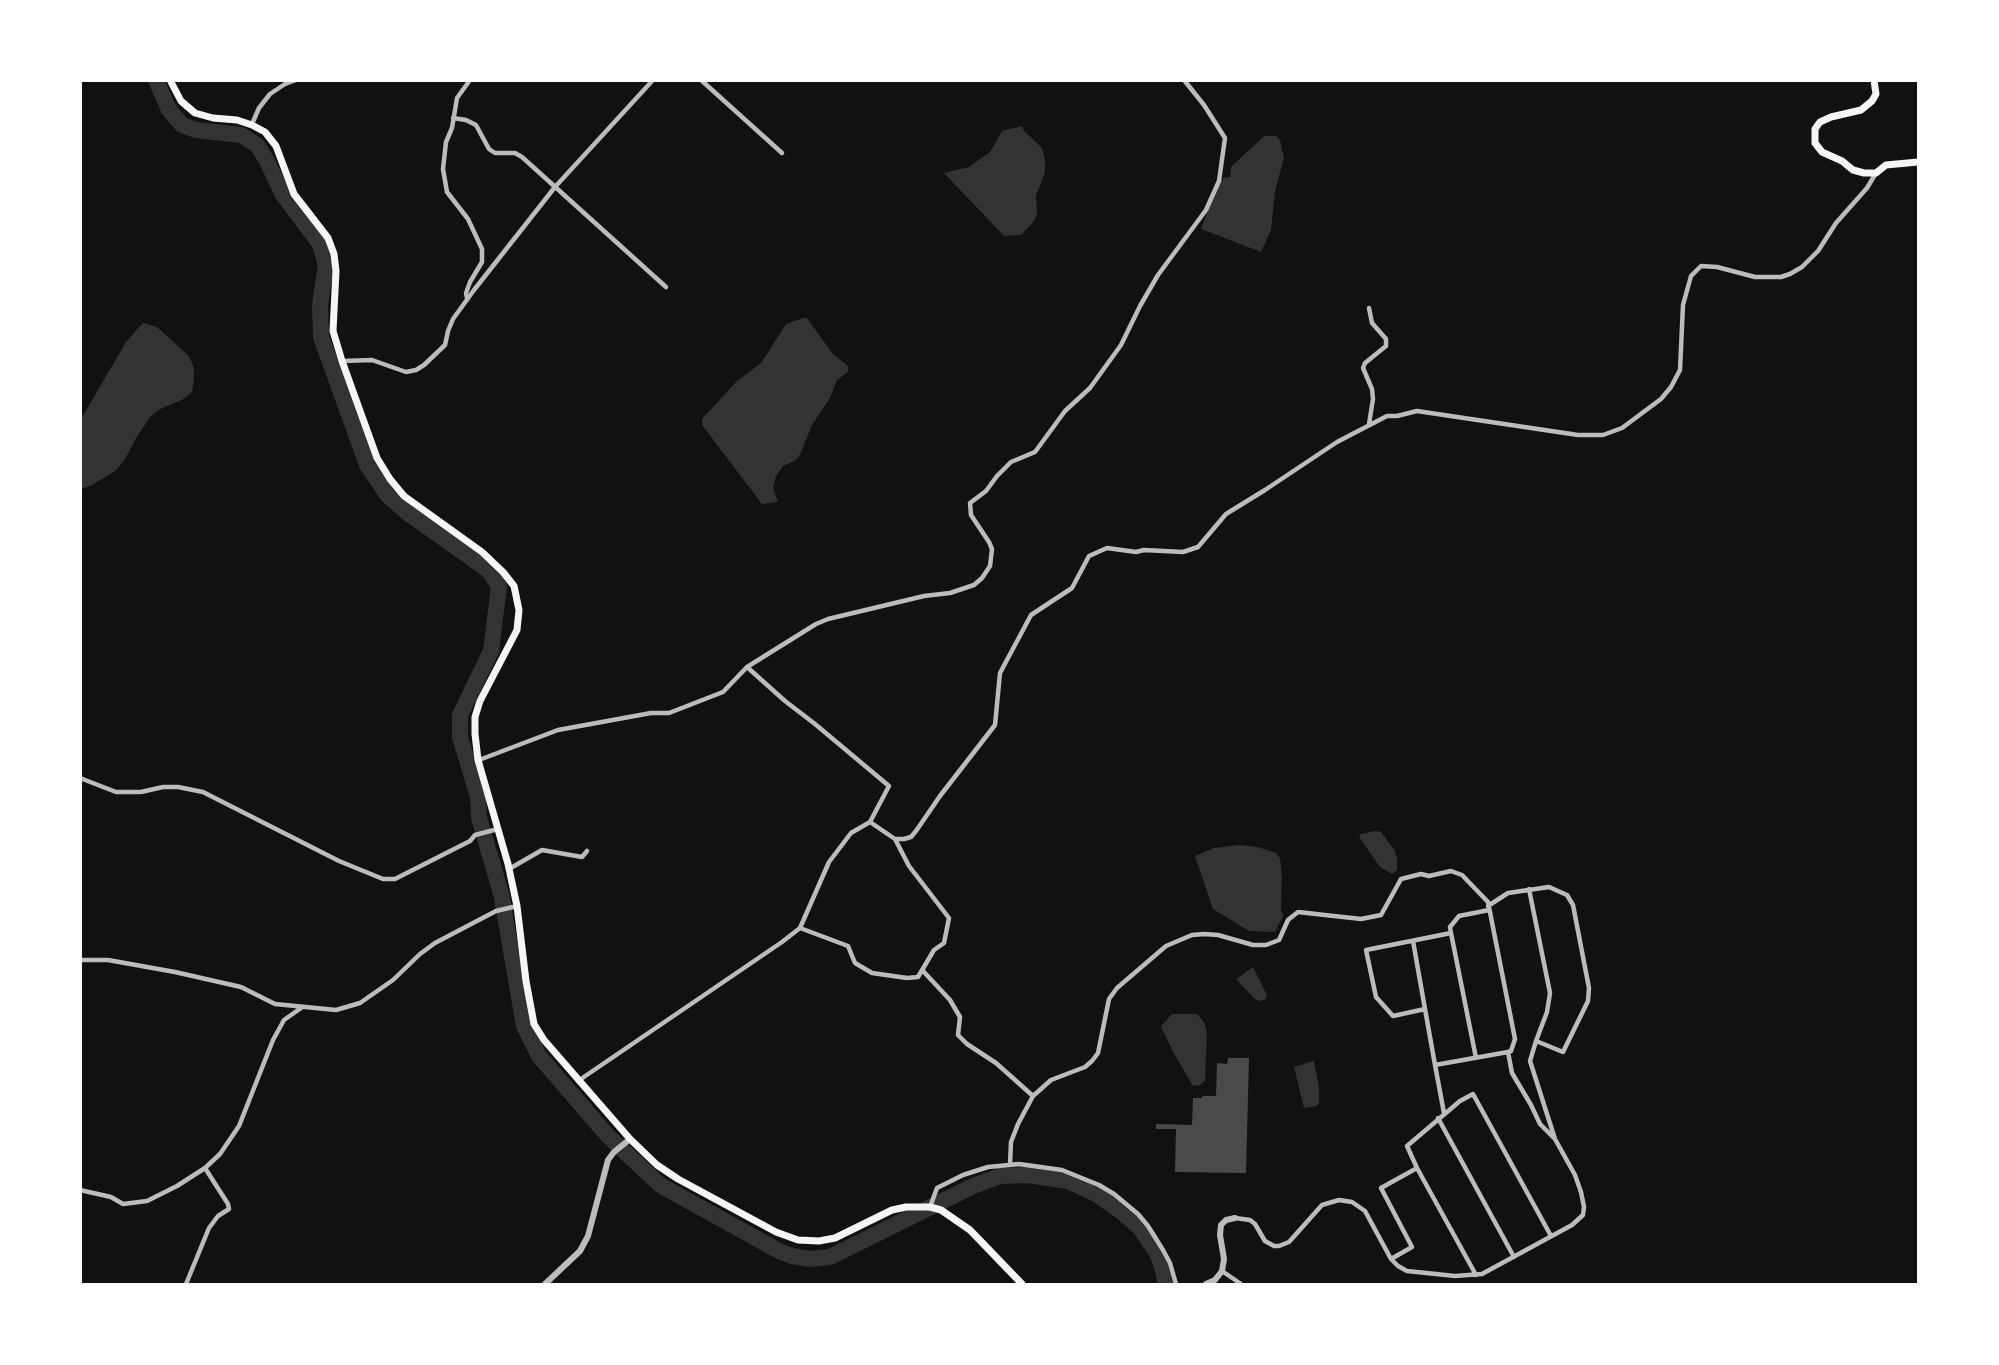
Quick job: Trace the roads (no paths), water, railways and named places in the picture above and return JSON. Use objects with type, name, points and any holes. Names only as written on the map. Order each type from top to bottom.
[{"type":"main road","points":[[170,80],[181,101],[195,113],[252,125],[265,132],[276,146],[294,194],[328,238],[334,254],[336,271],[333,331],[377,458],[390,480],[404,496],[495,563],[510,579],[516,593],[519,610],[517,629],[480,701],[475,717],[478,760],[509,869],[529,1002],[534,1024],[544,1040],[627,1140],[657,1166],[776,1232],[798,1240],[819,1241],[835,1238],[892,1210],[930,1207],[941,1210],[970,1230],[1022,1284]]},
{"type":"main road","points":[[1874,80],[1875,97],[1867,106],[1823,120],[1813,134],[1815,142],[1822,152],[1842,161],[1853,170],[1864,173],[1876,173],[1886,165],[1919,162]]},
{"type":"street","points":[[252,125],[259,108],[270,94],[296,80]]},
{"type":"street","points":[[467,299],[470,282],[481,266],[482,253],[468,219],[450,197],[445,186],[443,169],[445,148],[452,128],[457,98],[470,80]]},
{"type":"street","points":[[342,361],[368,360],[402,372],[424,365],[445,345],[450,323],[555,187],[653,80]]},
{"type":"street","points":[[701,80],[782,153]]},
{"type":"street","points":[[478,760],[558,730],[651,713],[669,713],[723,692],[747,667],[816,624],[924,596],[950,593],[974,585],[982,578],[990,566],[992,549],[971,516],[970,503],[986,491],[1011,463],[1035,452],[1065,411],[1090,388],[1121,345],[1158,275],[1206,210],[1219,181],[1225,138],[1184,80]]},
{"type":"street","points":[[453,118],[470,121],[478,128],[492,151],[498,154],[518,154],[666,287]]},
{"type":"street","points":[[895,839],[911,837],[995,725],[1000,673],[1031,615],[1072,588],[1089,556],[1107,548],[1183,552],[1198,547],[1226,514],[1337,442],[1387,416],[1417,411],[1578,435],[1603,435],[1622,428],[1661,399],[1671,387],[1679,370],[1683,305],[1691,276],[1701,266],[1717,267],[1755,277],[1781,277],[1790,274],[1802,267],[1818,251],[1836,223],[1867,188],[1876,173]]},
{"type":"street","points":[[1369,308],[1372,323],[1387,339],[1387,346],[1365,363],[1363,368],[1372,389],[1369,424]]},
{"type":"street","points":[[578,1081],[782,943],[800,928],[829,862],[851,833],[870,822],[889,786],[747,667]]},
{"type":"street","points":[[80,778],[116,792],[178,787],[203,792],[339,861],[383,879],[395,879],[470,841],[475,835],[498,830]]},
{"type":"street","points":[[800,928],[848,946],[855,963],[872,973],[907,978],[918,977],[934,950],[944,943],[949,918],[909,866],[895,839],[870,822]]},
{"type":"street","points":[[509,869],[542,849],[582,857],[587,851]]},
{"type":"street","points":[[1010,1164],[1011,1142],[1034,1096],[1051,1080],[1092,1062],[1098,1053],[1109,999],[1116,988],[1166,946],[1204,934],[1253,945],[1266,945],[1279,940],[1288,920],[1298,912],[1361,919],[1381,915],[1401,880],[1421,874],[1429,876],[1451,871],[1462,875],[1488,902],[1515,1039],[1511,1051],[1508,1052],[1435,1065]]},
{"type":"street","points":[[1476,1058],[1450,927],[1460,916],[1489,908],[1508,893],[1549,887],[1567,895],[1573,905],[1589,995],[1563,1052],[1536,1041]]},
{"type":"street","points":[[1206,1284],[1222,1271],[1224,1259],[1221,1225],[1226,1220],[1235,1218],[1255,1223],[1265,1241],[1279,1246],[1289,1242],[1322,1205],[1339,1200],[1352,1202],[1368,1215],[1391,1259],[1398,1266],[1407,1271],[1455,1276],[1482,1274],[1552,1236],[1583,1215],[1581,1192],[1555,1139],[1530,1061],[1547,1012],[1550,993],[1529,890]]},
{"type":"street","points":[[80,961],[108,961],[175,972],[241,987],[275,1004],[336,1010],[360,1003],[393,980],[435,943],[496,911],[515,906]]},
{"type":"street","points":[[1425,1009],[1394,1016],[1376,997],[1366,950],[1451,933]]},
{"type":"street","points":[[1413,941],[1444,1114]]},
{"type":"street","points":[[923,971],[950,1000],[960,1017],[958,1035],[1034,1096]]},
{"type":"street","points":[[80,1190],[111,1197],[123,1204],[147,1201],[205,1168],[220,1154],[239,1126],[273,1040],[284,1020],[301,1007]]},
{"type":"street","points":[[1508,1052],[1512,1073],[1540,1124],[1555,1139]]},
{"type":"street","points":[[1476,1275],[1407,1146],[1438,1118],[1473,1094],[1552,1236]]},
{"type":"street","points":[[1438,1118],[1514,1257]]},
{"type":"street","points":[[545,1284],[580,1251],[588,1236],[608,1160],[627,1140]]},
{"type":"street","points":[[930,1207],[937,1188],[963,1175],[988,1167],[1010,1164],[1062,1170],[1086,1178],[1114,1194],[1138,1214],[1170,1263],[1176,1284]]},
{"type":"street","points":[[186,1284],[209,1228],[218,1216],[229,1209],[205,1168]]},
{"type":"street","points":[[1391,1259],[1412,1247],[1381,1188],[1418,1168]]},
{"type":"street","points":[[1222,1271],[1241,1284]]},
{"type":"waterway","points":[[156,80],[169,110],[182,125],[196,130],[241,135],[257,145],[283,195],[320,244],[326,265],[320,305],[321,337],[367,465],[388,496],[488,570],[499,586],[491,651],[460,715],[460,737],[478,797],[479,818],[501,893],[524,1026],[539,1056],[608,1136],[660,1185],[792,1256],[810,1259],[830,1257],[973,1186],[1000,1176],[1028,1175],[1068,1181],[1096,1194],[1123,1213],[1140,1228],[1157,1253],[1166,1284]]}]
